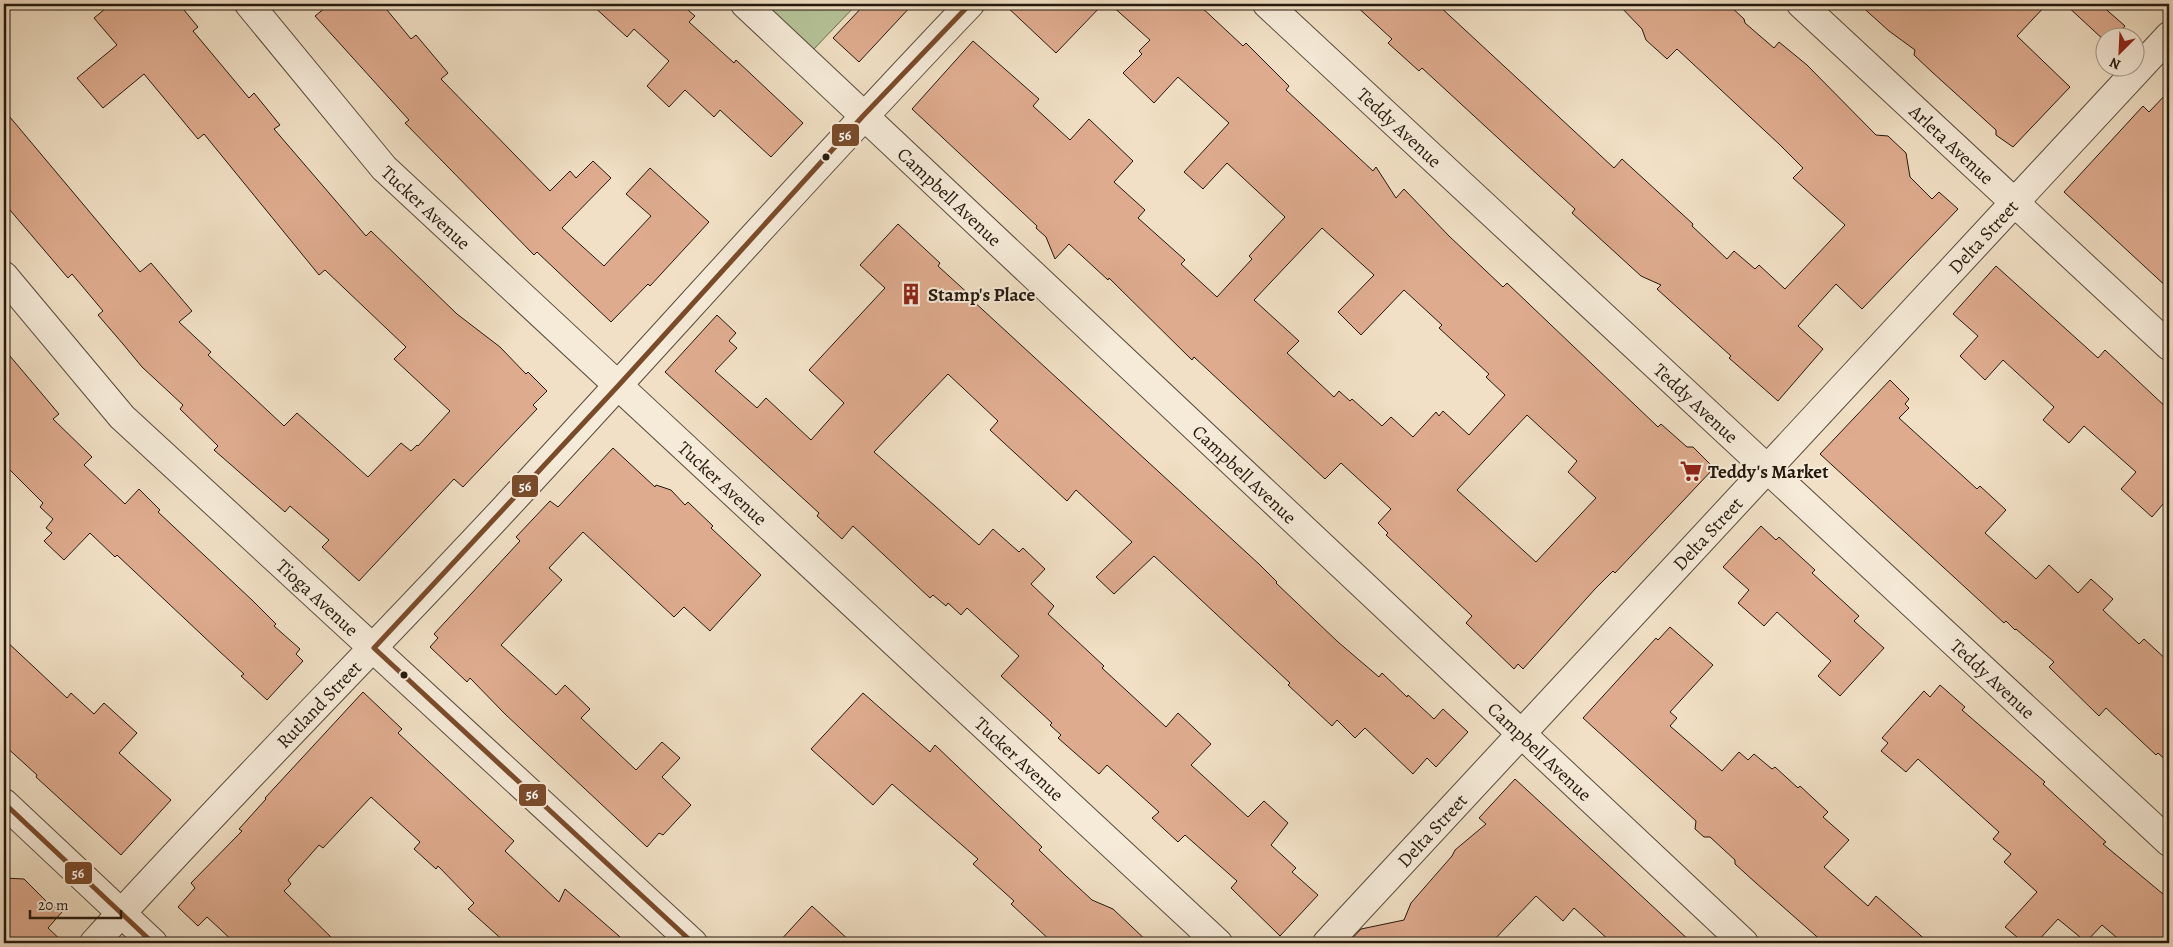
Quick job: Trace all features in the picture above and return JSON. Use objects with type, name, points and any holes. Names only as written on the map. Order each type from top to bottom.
[{"type":"street","name":"Tucker Avenue","points":[[248,4],[384,168],[1218,943]]},
{"type":"street","name":"Campbell Avenue","points":[[745,4],[1744,943]]},
{"type":"street","name":"Rutland Street","points":[[94,943],[374,648],[618,386],[863,116],[970,4]]},
{"type":"street","name":"Teddy Avenue","points":[[1267,4],[1768,467],[2169,842]]},
{"type":"street","name":"Arleta Avenue","points":[[1801,4],[2169,346]]},
{"type":"street","name":"Delta Street","points":[[1327,943],[1522,736],[1768,467],[2016,203],[2169,36]]},
{"type":"street","name":"Tioga Avenue","points":[[4,276],[122,417],[693,943]]},
{"type":"street","points":[[4,803],[153,943]]},
{"type":"green space","points":[[761,4],[857,4],[812,51]]},
{"type":"building","points":[[111,4],[179,4],[198,27],[193,31],[249,98],[254,93],[280,125],[274,129],[366,236],[371,231],[457,314],[500,347],[526,374],[528,372],[547,391],[533,405],[537,409],[463,487],[454,479],[359,581],[322,547],[329,540],[290,506],[285,512],[214,450],[218,446],[180,409],[183,405],[142,367],[98,315],[103,311],[72,274],[68,278],[4,203],[4,110],[140,272],[151,263],[192,311],[179,322],[211,352],[208,355],[284,426],[297,413],[368,477],[401,443],[411,451],[418,446],[450,411],[394,359],[406,347],[325,270],[319,275],[204,134],[198,139],[144,74],[103,108],[77,78],[117,45],[94,18]]},
{"type":"building","points":[[330,4],[382,4],[411,39],[416,35],[448,73],[441,79],[550,191],[570,171],[576,178],[593,161],[611,178],[562,228],[604,266],[651,216],[626,194],[650,168],[709,222],[650,286],[648,284],[611,322],[537,252],[534,255],[405,123],[409,120],[315,16]]},
{"type":"building","points":[[591,4],[681,4],[695,16],[689,22],[734,63],[736,60],[803,123],[771,157],[720,110],[714,117],[685,90],[669,107],[647,86],[669,61],[634,29],[627,37]]},
{"type":"building","points":[[865,4],[913,4],[859,62],[833,38]]},
{"type":"building","points":[[1004,4],[1103,4],[1056,53]]},
{"type":"building","points":[[1110,4],[1198,4],[1243,46],[1246,43],[1289,86],[1286,90],[1373,171],[1376,167],[1396,198],[1404,189],[1449,236],[1503,287],[1507,283],[1658,427],[1661,424],[1687,447],[1693,447],[1714,468],[1615,573],[1613,571],[1595,589],[1523,669],[1518,664],[1514,669],[1466,623],[1472,616],[1386,535],[1388,533],[1378,523],[1391,509],[1341,463],[1325,479],[1194,357],[1192,360],[1109,278],[1108,280],[1069,244],[1055,259],[1046,237],[1036,228],[1037,226],[912,109],[973,41],[1039,99],[1033,106],[1070,140],[1089,119],[1133,161],[1114,182],[1145,210],[1138,218],[1185,260],[1181,264],[1217,297],[1252,259],[1249,256],[1285,217],[1227,163],[1203,189],[1184,172],[1229,123],[1178,77],[1154,103],[1123,73],[1142,54],[1139,51],[1150,40]],"holes":[[[1322,228],[1374,275],[1338,312],[1361,335],[1404,290],[1442,325],[1439,328],[1489,374],[1486,377],[1505,395],[1469,435],[1443,411],[1439,416],[1436,412],[1413,437],[1391,417],[1382,426],[1352,399],[1350,401],[1339,391],[1334,397],[1287,353],[1299,341],[1254,300]],[[1527,415],[1577,461],[1568,472],[1596,498],[1536,562],[1457,490]]]},
{"type":"building","points":[[1354,4],[1437,4],[1614,168],[1622,159],[1693,224],[1692,226],[1727,259],[1734,251],[1755,269],[1759,265],[1785,289],[1845,225],[1793,178],[1803,168],[1779,144],[1677,49],[1667,59],[1646,40],[1642,29],[1618,4],[1728,4],[1744,19],[1745,23],[1774,48],[1779,42],[1807,65],[1876,135],[1888,136],[1906,153],[1910,177],[1932,199],[1939,192],[1958,209],[1862,309],[1836,284],[1798,326],[1823,349],[1778,401],[1729,358],[1731,356],[1657,289],[1661,285],[1641,276],[1572,213],[1575,209],[1422,68],[1419,71],[1388,43],[1392,39]]},
{"type":"building","points":[[1859,4],[2047,4],[2017,36],[2070,87],[2013,147],[1996,135],[1996,130],[1914,55],[1915,50],[1889,31]]},
{"type":"building","points":[[2065,4],[2100,4],[2125,26],[2123,28],[2096,28],[2096,33]]},
{"type":"building","points":[[2169,91],[2169,289],[2064,192],[2143,106],[2149,112]]},
{"type":"building","points":[[898,224],[940,263],[938,266],[972,297],[971,299],[1260,565],[1276,583],[1338,642],[1379,677],[1382,673],[1434,719],[1443,709],[1468,732],[1436,767],[1427,758],[1413,774],[1365,728],[1355,738],[1337,720],[1332,726],[1288,685],[1290,683],[1154,556],[1114,594],[1096,577],[1132,542],[1076,490],[1067,501],[990,430],[998,421],[948,374],[874,452],[979,545],[993,529],[1019,552],[1023,548],[1045,569],[1031,584],[1054,606],[1048,614],[1104,666],[1102,668],[1166,727],[1178,713],[1211,744],[1191,765],[1248,817],[1264,801],[1288,823],[1271,845],[1296,868],[1292,872],[1318,895],[1280,936],[1231,888],[1237,881],[1185,835],[1178,842],[1152,818],[1159,812],[1107,765],[1099,774],[1058,738],[1061,735],[1050,725],[1052,723],[1001,676],[1019,656],[967,608],[961,615],[948,603],[946,606],[933,595],[930,598],[853,526],[842,539],[817,516],[819,513],[665,372],[717,315],[736,333],[729,341],[737,348],[715,371],[757,408],[766,398],[811,440],[844,403],[809,370],[885,288],[860,265]]},
{"type":"building","points":[[1996,266],[2098,358],[2105,350],[2169,410],[2169,497],[2152,517],[2121,489],[2136,472],[2084,426],[2069,443],[2043,420],[2054,407],[2003,360],[1985,380],[1960,356],[1978,336],[1953,314]]},
{"type":"building","points":[[4,349],[59,414],[53,419],[92,457],[84,465],[125,504],[139,489],[160,510],[158,512],[252,600],[276,624],[274,626],[300,649],[296,654],[303,661],[267,700],[241,676],[244,674],[117,555],[115,557],[90,533],[64,560],[44,541],[52,533],[46,528],[53,519],[40,507],[43,503],[4,464]]},
{"type":"building","points":[[1890,380],[1909,399],[1905,404],[1909,408],[1899,418],[1977,489],[1980,486],[2006,510],[1985,533],[2036,579],[2049,565],[2078,593],[2091,579],[2113,599],[2103,610],[2139,644],[2144,639],[2169,662],[2169,763],[2158,753],[2156,755],[2106,708],[2099,716],[2049,667],[2054,662],[2006,621],[2004,623],[1820,454]]},
{"type":"building","points":[[613,448],[655,487],[656,485],[671,490],[685,505],[688,502],[713,526],[711,528],[761,575],[710,631],[684,607],[674,617],[583,532],[549,568],[562,580],[501,645],[556,695],[565,685],[590,709],[581,718],[636,770],[662,742],[680,758],[662,777],[691,805],[663,835],[659,833],[647,847],[505,714],[470,678],[467,682],[430,647],[438,638],[434,634],[520,541],[516,537],[550,501],[558,507]]},
{"type":"building","points":[[1761,526],[1776,540],[1779,537],[1815,570],[1812,573],[1859,616],[1854,621],[1884,648],[1840,696],[1818,676],[1831,661],[1777,612],[1764,626],[1738,603],[1749,590],[1723,567]]},
{"type":"building","points":[[1670,627],[1713,665],[1670,712],[1677,718],[1670,726],[1722,771],[1739,752],[1748,760],[1754,754],[1772,769],[1775,767],[1798,788],[1800,786],[1828,812],[1823,817],[1849,840],[1824,867],[1868,906],[1876,896],[1929,943],[1824,943],[1735,864],[1735,860],[1710,837],[1704,837],[1695,829],[1696,821],[1583,718],[1656,638],[1658,640]]},
{"type":"building","points":[[4,639],[67,698],[71,693],[94,714],[104,703],[137,733],[119,753],[171,800],[121,855],[4,745]]},
{"type":"building","points":[[1940,685],[1965,707],[1962,710],[2045,782],[2043,784],[2106,842],[2103,844],[2169,899],[2169,943],[2123,943],[2102,925],[2086,942],[2058,919],[2036,943],[2024,943],[2005,927],[2037,892],[2004,862],[2011,854],[1993,839],[1999,832],[1918,759],[1906,772],[1881,751],[1888,743],[1882,738],[1924,691],[1930,697]]},
{"type":"building","points":[[363,692],[402,729],[398,733],[514,841],[505,851],[559,902],[565,889],[627,943],[506,943],[468,909],[474,903],[438,866],[436,869],[414,849],[420,842],[371,797],[323,848],[319,845],[288,880],[291,884],[284,891],[337,943],[235,943],[207,917],[198,926],[178,907],[195,888],[191,883],[242,831],[239,829],[265,798]]},
{"type":"building","points":[[863,693],[930,752],[935,745],[1042,847],[1039,850],[1066,876],[1092,900],[1113,909],[1149,943],[1053,943],[1011,904],[1014,901],[973,864],[978,859],[892,784],[873,805],[811,749]]},
{"type":"building","points":[[1515,779],[1692,943],[1612,943],[1574,908],[1563,921],[1536,896],[1491,943],[1348,943],[1361,929],[1404,920],[1411,903],[1452,856],[1455,850],[1486,824],[1479,818]]},
{"type":"building","points":[[4,878],[24,879],[47,902],[62,912],[48,928],[64,943],[4,943]]},
{"type":"building","points":[[812,906],[852,943],[778,943]]},
{"type":"transit line","name":"56","points":[[693,943],[374,648],[618,386],[863,116],[970,4]]},
{"type":"transit line","name":"56","points":[[4,803],[153,943]]},
{"type":"place","name":"Stamp's Place","points":[[911,294]]},
{"type":"place","name":"Teddy's Market","points":[[1691,471]]}]
